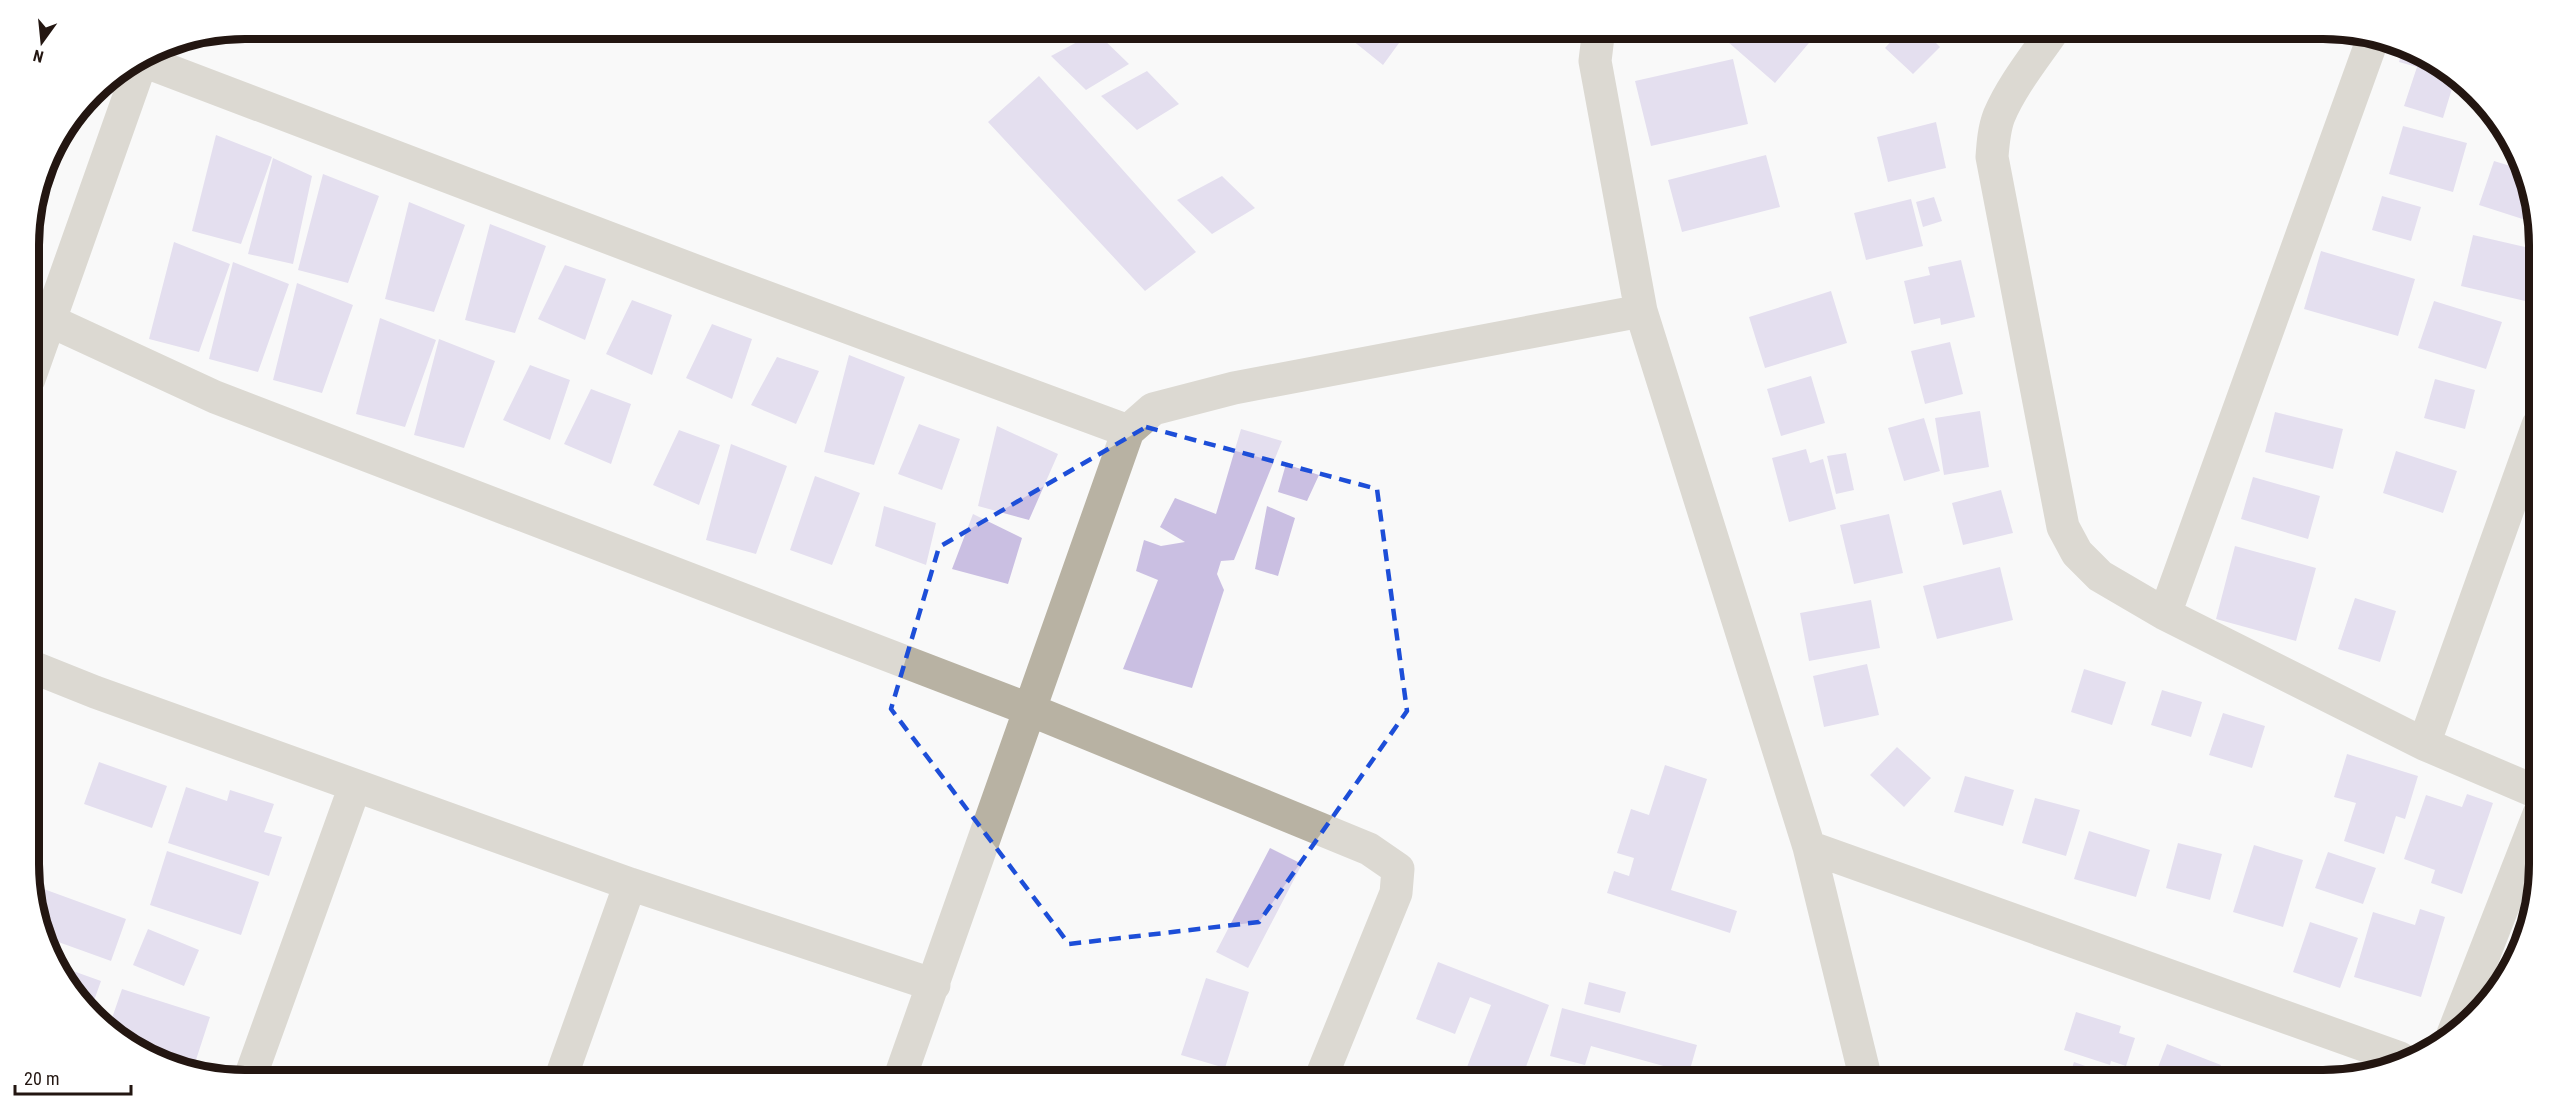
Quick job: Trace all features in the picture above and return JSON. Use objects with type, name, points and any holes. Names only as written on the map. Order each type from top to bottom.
[{"type":"street","points":[[1598,39],[1595,62],[1641,311],[1809,847],[1864,1070]]},
{"type":"street","points":[[2048,39],[2000,116],[1992,157],[2063,527],[2077,553],[2100,576],[2165,614],[2424,744],[2529,789]]},
{"type":"street","points":[[2165,614],[2370,45]]},
{"type":"street","points":[[151,62],[717,279],[1128,431]]},
{"type":"street","points":[[138,70],[40,316],[215,398],[1028,709],[1369,849],[1398,869],[1396,893],[1324,1070]]},
{"type":"street","points":[[903,1070],[1028,709],[1128,431],[1154,409],[1234,388],[1641,311]]},
{"type":"street","points":[[2424,744],[2529,450]]},
{"type":"street","points":[[39,670],[95,692],[630,884],[934,985]]},
{"type":"street","points":[[253,1070],[355,786]]},
{"type":"street","points":[[2459,1019],[2529,840]]},
{"type":"street","points":[[1809,847],[2396,1056]]},
{"type":"street","points":[[564,1070],[630,884]]},
{"type":"highlighted area","points":[[1146,427],[1377,489],[1407,711],[1259,922],[1069,944],[891,709],[939,547]]},
{"type":"building","points":[[1083,39],[1103,39],[1129,64],[1086,90],[1051,56]]},
{"type":"building","points":[[1351,39],[1402,39],[1383,65]]},
{"type":"building","points":[[1725,39],[1812,39],[1775,83]]},
{"type":"building","points":[[1893,39],[1932,39],[1940,47],[1913,74],[1885,48]]},
{"type":"building","points":[[2401,55],[2426,67],[2453,86],[2443,118],[2404,106],[2417,67],[2399,62]]},
{"type":"building","points":[[1733,59],[1748,124],[1651,146],[1635,81]]},
{"type":"building","points":[[1147,71],[1179,104],[1137,130],[1101,96]]},
{"type":"building","points":[[1039,76],[1196,252],[1145,291],[988,122]]},
{"type":"building","points":[[1936,122],[1946,168],[1888,182],[1877,137]]},
{"type":"building","points":[[2403,126],[2467,143],[2453,192],[2389,174]]},
{"type":"building","points":[[216,135],[272,157],[241,244],[192,231]]},
{"type":"building","points":[[1766,155],[1780,207],[1682,232],[1668,180]]},
{"type":"building","points":[[273,158],[312,176],[293,264],[248,254]]},
{"type":"building","points":[[2494,161],[2513,167],[2522,192],[2527,221],[2479,205]]},
{"type":"building","points":[[323,174],[379,196],[348,283],[298,270]]},
{"type":"building","points":[[1222,176],[1255,208],[1212,234],[1177,200]]},
{"type":"building","points":[[2382,196],[2421,207],[2411,241],[2372,230]]},
{"type":"building","points":[[1934,197],[1942,221],[1923,227],[1916,202]]},
{"type":"building","points":[[1911,199],[1923,246],[1866,260],[1854,213]]},
{"type":"building","points":[[409,202],[465,225],[434,312],[385,299]]},
{"type":"building","points":[[490,224],[546,246],[515,333],[465,320]]},
{"type":"building","points":[[2473,235],[2529,248],[2529,302],[2461,286]]},
{"type":"building","points":[[174,242],[230,264],[199,352],[149,339]]},
{"type":"building","points":[[2321,251],[2415,279],[2398,336],[2304,309]]},
{"type":"building","points":[[1961,260],[1975,317],[1941,325],[1940,318],[1914,324],[1904,281],[1930,275],[1928,267]]},
{"type":"building","points":[[233,262],[289,284],[258,372],[209,359]]},
{"type":"building","points":[[565,265],[606,279],[585,340],[538,319]]},
{"type":"building","points":[[297,283],[353,305],[322,393],[273,380]]},
{"type":"building","points":[[1831,291],[1847,343],[1765,368],[1749,317]]},
{"type":"building","points":[[632,300],[672,315],[652,375],[606,354]]},
{"type":"building","points":[[2434,301],[2502,322],[2486,369],[2418,348]]},
{"type":"building","points":[[380,318],[436,340],[405,427],[356,414]]},
{"type":"building","points":[[712,324],[752,339],[732,399],[686,378]]},
{"type":"building","points":[[439,339],[495,361],[464,448],[414,435]]},
{"type":"building","points":[[1950,342],[1963,394],[1925,404],[1911,351]]},
{"type":"building","points":[[849,355],[905,377],[874,465],[824,452]]},
{"type":"building","points":[[777,357],[819,371],[796,424],[751,405]]},
{"type":"building","points":[[530,365],[570,380],[550,440],[503,420]]},
{"type":"building","points":[[1811,376],[1825,423],[1781,436],[1767,389]]},
{"type":"building","points":[[2435,379],[2475,390],[2465,429],[2424,418]]},
{"type":"building","points":[[591,389],[631,404],[611,464],[564,444]]},
{"type":"building","points":[[1980,411],[1989,467],[1944,475],[1935,418]]},
{"type":"building","points":[[2275,412],[2343,429],[2333,469],[2265,452]]},
{"type":"building","points":[[1924,418],[1940,471],[1904,481],[1888,428]]},
{"type":"building","points":[[919,424],[960,439],[942,490],[898,474]]},
{"type":"building","points":[[997,426],[1058,454],[1029,520],[978,506]]},
{"type":"building","points":[[1241,429],[1282,441],[1234,560],[1221,561],[1217,574],[1224,590],[1192,688],[1123,669],[1158,580],[1136,571],[1144,540],[1161,546],[1185,542],[1160,527],[1175,498],[1216,514]]},
{"type":"building","points":[[679,430],[720,445],[699,505],[653,485]]},
{"type":"building","points":[[731,444],[787,466],[756,554],[706,540]]},
{"type":"building","points":[[1806,449],[1810,463],[1823,459],[1836,509],[1789,522],[1772,458]]},
{"type":"building","points":[[2396,451],[2457,471],[2443,513],[2383,493]]},
{"type":"building","points":[[1846,453],[1854,490],[1836,494],[1827,456]]},
{"type":"building","points":[[1286,464],[1319,475],[1307,501],[1278,492]]},
{"type":"building","points":[[815,476],[860,493],[832,565],[790,550]]},
{"type":"building","points":[[2253,477],[2320,496],[2308,539],[2241,519]]},
{"type":"building","points":[[2001,490],[2013,533],[1963,545],[1952,503]]},
{"type":"building","points":[[884,506],[936,523],[926,565],[875,546]]},
{"type":"building","points":[[1267,506],[1295,518],[1278,576],[1255,569]]},
{"type":"building","points":[[973,514],[1022,538],[1008,584],[952,569]]},
{"type":"building","points":[[1889,514],[1903,573],[1854,584],[1840,525]]},
{"type":"building","points":[[2235,546],[2316,568],[2296,641],[2216,619]]},
{"type":"building","points":[[2000,567],[2013,620],[1937,639],[1923,586]]},
{"type":"building","points":[[2355,598],[2396,611],[2380,662],[2338,649]]},
{"type":"building","points":[[1871,600],[1880,648],[1809,661],[1800,613]]},
{"type":"building","points":[[1867,664],[1879,715],[1824,727],[1813,676]]},
{"type":"building","points":[[2084,669],[2126,682],[2112,725],[2071,712]]},
{"type":"building","points":[[2162,690],[2202,702],[2191,737],[2151,725]]},
{"type":"building","points":[[2223,713],[2265,726],[2252,768],[2209,755]]},
{"type":"building","points":[[1897,747],[1931,778],[1904,807],[1870,775]]},
{"type":"building","points":[[2347,754],[2418,776],[2405,819],[2396,816],[2384,854],[2344,841],[2356,803],[2334,797]]},
{"type":"building","points":[[99,762],[167,786],[152,828],[84,804]]},
{"type":"building","points":[[1665,765],[1707,779],[1671,890],[1737,911],[1730,933],[1607,893],[1614,871],[1629,876],[1634,858],[1617,853],[1631,809],[1649,815]]},
{"type":"building","points":[[1965,776],[2014,790],[2003,826],[1954,812]]},
{"type":"building","points":[[186,787],[227,801],[230,790],[274,804],[264,832],[282,837],[269,876],[168,843]]},
{"type":"building","points":[[2467,794],[2493,803],[2462,894],[2431,883],[2435,870],[2404,859],[2426,795],[2462,807]]},
{"type":"building","points":[[2035,798],[2080,810],[2066,856],[2022,843]]},
{"type":"building","points":[[2089,831],[2150,850],[2136,897],[2074,879]]},
{"type":"building","points":[[2178,843],[2222,854],[2210,900],[2166,888]]},
{"type":"building","points":[[2254,845],[2303,860],[2283,927],[2233,912]]},
{"type":"building","points":[[1270,848],[1302,864],[1248,968],[1216,952]]},
{"type":"building","points":[[167,851],[259,882],[241,935],[150,905]]},
{"type":"building","points":[[2328,852],[2376,868],[2363,904],[2315,888]]},
{"type":"building","points":[[41,888],[126,919],[111,961],[54,940],[46,917]]},
{"type":"building","points":[[2420,909],[2445,917],[2421,997],[2354,977],[2373,912],[2415,925]]},
{"type":"building","points":[[2310,922],[2358,938],[2340,988],[2293,972]]},
{"type":"building","points":[[148,929],[199,950],[184,986],[133,965]]},
{"type":"building","points":[[1438,962],[1549,1005],[1525,1070],[1466,1070],[1491,1005],[1470,997],[1455,1034],[1416,1019]]},
{"type":"building","points":[[73,971],[101,981],[93,1003],[82,989],[72,974]]},
{"type":"building","points":[[1206,978],[1249,992],[1225,1068],[1181,1055]]},
{"type":"building","points":[[1589,982],[1626,992],[1620,1013],[1584,1004]]},
{"type":"building","points":[[122,989],[210,1017],[195,1063],[166,1054],[142,1042],[111,1020]]},
{"type":"building","points":[[1562,1008],[1697,1045],[1690,1070],[1678,1070],[1591,1046],[1585,1065],[1550,1056]]},
{"type":"building","points":[[2076,1012],[2121,1026],[2119,1033],[2135,1038],[2126,1066],[2111,1061],[2110,1065],[2064,1050]]},
{"type":"building","points":[[2167,1044],[2221,1065],[2219,1070],[2157,1070]]},
{"type":"building","points":[[2074,1062],[2097,1070],[2071,1070]]}]
